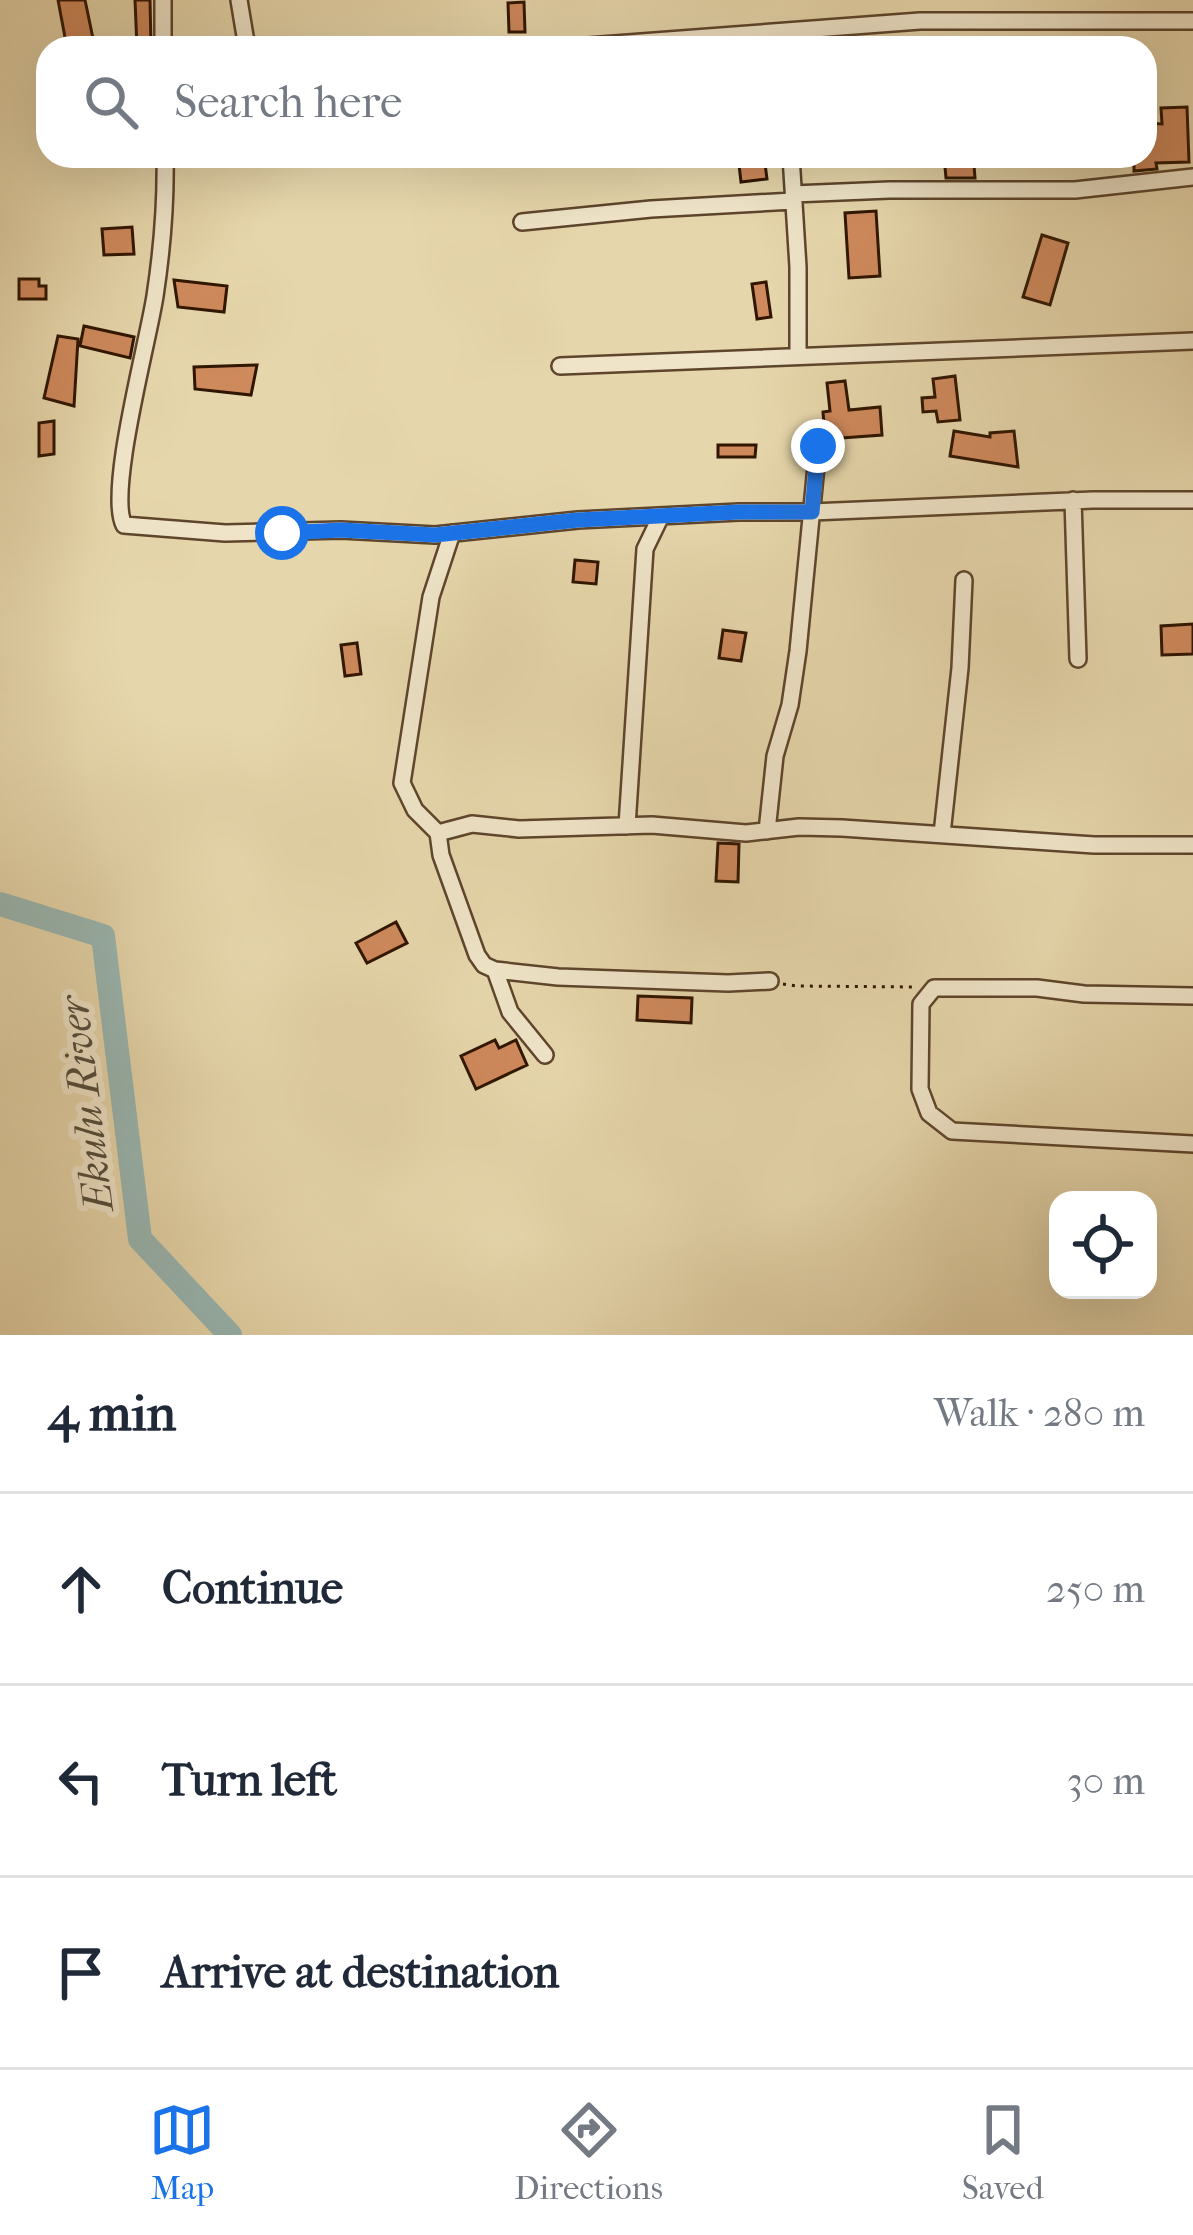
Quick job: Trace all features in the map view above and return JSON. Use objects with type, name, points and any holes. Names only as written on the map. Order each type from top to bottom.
[{"type":"street","points":[[163,0],[163,36]]},
{"type":"street","points":[[239,0],[245,36]]},
{"type":"street","points":[[806,36],[920,21],[1193,21]]},
{"type":"street","points":[[165,168],[155,296],[119,481],[118,514],[124,525],[225,533],[341,530],[435,535],[661,516],[1073,500],[1193,500]]},
{"type":"street","points":[[792,168],[799,355]]},
{"type":"street","points":[[522,222],[889,190],[1075,190],[1193,177]]},
{"type":"street","points":[[560,366],[1193,341]]},
{"type":"street","points":[[766,831],[798,650],[818,446]]},
{"type":"street","points":[[1073,500],[1078,659]]},
{"type":"street","points":[[627,826],[645,549],[661,516]]},
{"type":"street","points":[[452,533],[430,597],[402,783],[415,810],[438,833],[441,855],[477,955],[495,970],[558,977],[770,981]]},
{"type":"street","points":[[942,835],[964,580]]},
{"type":"street","points":[[438,833],[472,824],[519,829],[652,825],[746,833],[799,827],[1094,845],[1193,845]]},
{"type":"street","points":[[495,970],[510,1012],[544,1055]]},
{"type":"street","points":[[1193,996],[934,988],[921,1004],[920,1089],[928,1113],[952,1131],[1193,1144]]},
{"type":"path","points":[[770,981],[797,986],[934,988]]},
{"type":"building","points":[[58,0],[85,0],[92,36],[65,36]]},
{"type":"building","points":[[135,0],[150,0],[151,36],[136,36]]},
{"type":"building","points":[[524,2],[525,32],[509,32],[508,3]]},
{"type":"building","points":[[1187,107],[1189,162],[1157,163],[1161,108]]},
{"type":"building","points":[[739,168],[766,168],[767,179],[741,182]]},
{"type":"building","points":[[945,168],[974,168],[975,178],[946,178]]},
{"type":"building","points":[[876,211],[880,276],[849,278],[845,213]]},
{"type":"building","points":[[132,227],[134,254],[104,255],[102,229]]},
{"type":"building","points":[[1042,235],[1068,243],[1050,305],[1023,297]]},
{"type":"building","points":[[19,279],[39,279],[39,286],[46,286],[46,299],[19,299]]},
{"type":"building","points":[[174,280],[227,286],[224,312],[178,307]]},
{"type":"building","points":[[766,282],[771,317],[757,319],[752,284]]},
{"type":"building","points":[[84,326],[134,337],[130,358],[80,346]]},
{"type":"building","points":[[58,336],[78,339],[74,406],[44,398]]},
{"type":"building","points":[[257,365],[251,395],[195,389],[194,367]]},
{"type":"building","points":[[955,376],[960,420],[938,422],[936,411],[923,412],[922,398],[935,397],[933,379]]},
{"type":"building","points":[[845,381],[849,410],[880,407],[882,435],[825,436],[823,412],[830,411],[827,383]]},
{"type":"building","points":[[54,421],[54,454],[39,456],[39,423]]},
{"type":"building","points":[[954,431],[990,437],[990,433],[1014,431],[1018,467],[950,456]]},
{"type":"building","points":[[718,445],[756,445],[755,457],[718,457]]},
{"type":"building","points":[[575,560],[598,562],[596,584],[573,582]]},
{"type":"building","points":[[1193,624],[1193,654],[1162,655],[1161,626]]},
{"type":"building","points":[[723,630],[746,633],[741,661],[719,658]]},
{"type":"building","points":[[357,643],[361,674],[345,676],[341,645]]},
{"type":"building","points":[[718,843],[739,844],[738,882],[716,881]]},
{"type":"building","points":[[396,922],[407,943],[367,963],[356,943]]},
{"type":"building","points":[[638,996],[692,998],[691,1023],[637,1020]]},
{"type":"building","points":[[495,1040],[499,1048],[516,1040],[527,1065],[476,1089],[461,1056]]},
{"type":"waterway","name":"Ekulu River","points":[[0,904],[103,936],[140,1239],[230,1335]]},
{"type":"route","points":[[282,533],[341,530],[435,535],[578,520],[812,512],[818,446]]}]
